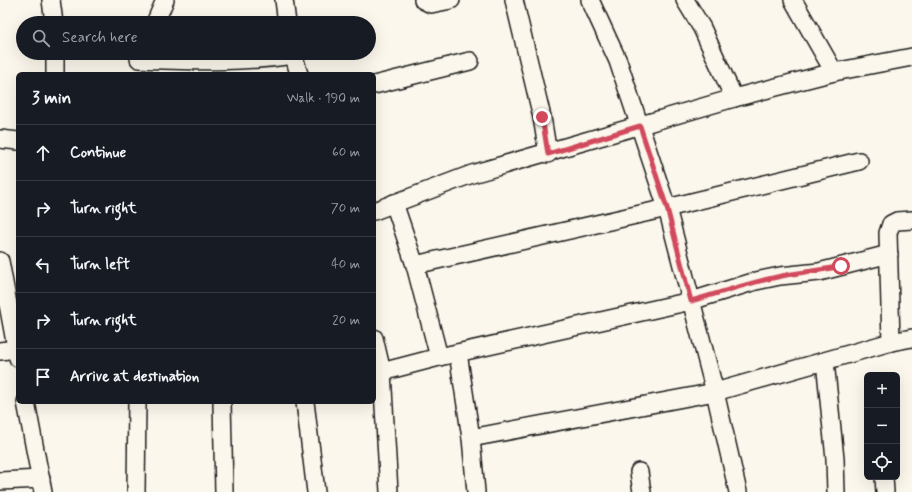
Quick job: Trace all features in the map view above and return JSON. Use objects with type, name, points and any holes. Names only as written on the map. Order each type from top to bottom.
[{"type":"street","points":[[51,0],[53,16]]},
{"type":"street","points":[[158,16],[166,0]]},
{"type":"street","points":[[284,0],[286,16]]},
{"type":"street","points":[[423,0],[431,4],[451,0]]},
{"type":"street","points":[[514,0],[542,117],[548,154]]},
{"type":"street","points":[[590,0],[618,61],[667,208],[715,392],[738,492]]},
{"type":"street","points":[[685,0],[702,28],[734,98]]},
{"type":"street","points":[[793,0],[834,72]]},
{"type":"street","points":[[376,210],[472,174],[548,154],[734,98],[834,72],[912,58]]},
{"type":"street","points":[[55,60],[55,72]]},
{"type":"street","points":[[139,62],[216,62],[260,60]]},
{"type":"street","points":[[296,60],[298,72]]},
{"type":"street","points":[[376,84],[470,61]]},
{"type":"street","points":[[0,139],[16,141]]},
{"type":"street","points":[[415,265],[667,208],[859,161]]},
{"type":"street","points":[[394,203],[415,265],[439,357]]},
{"type":"street","points":[[891,342],[888,232],[891,224],[897,221],[912,220]]},
{"type":"street","points":[[378,373],[439,357],[691,301],[780,276],[819,272],[889,254]]},
{"type":"street","points":[[0,261],[11,286],[11,353]]},
{"type":"street","points":[[471,438],[715,392],[891,342],[912,338]]},
{"type":"street","points":[[458,354],[471,438],[476,492]]},
{"type":"street","points":[[376,356],[389,492]]},
{"type":"street","points":[[825,361],[835,459],[836,492]]},
{"type":"street","points":[[0,481],[42,485],[26,404]]},
{"type":"street","points":[[136,492],[137,404]]},
{"type":"street","points":[[222,404],[224,492]]},
{"type":"street","points":[[306,404],[316,492]]},
{"type":"street","points":[[639,472],[642,492]]},
{"type":"street","points":[[884,480],[886,492]]},
{"type":"route","points":[[542,117],[548,154],[640,126],[667,208],[691,301],[780,276],[819,272],[841,266]]}]
